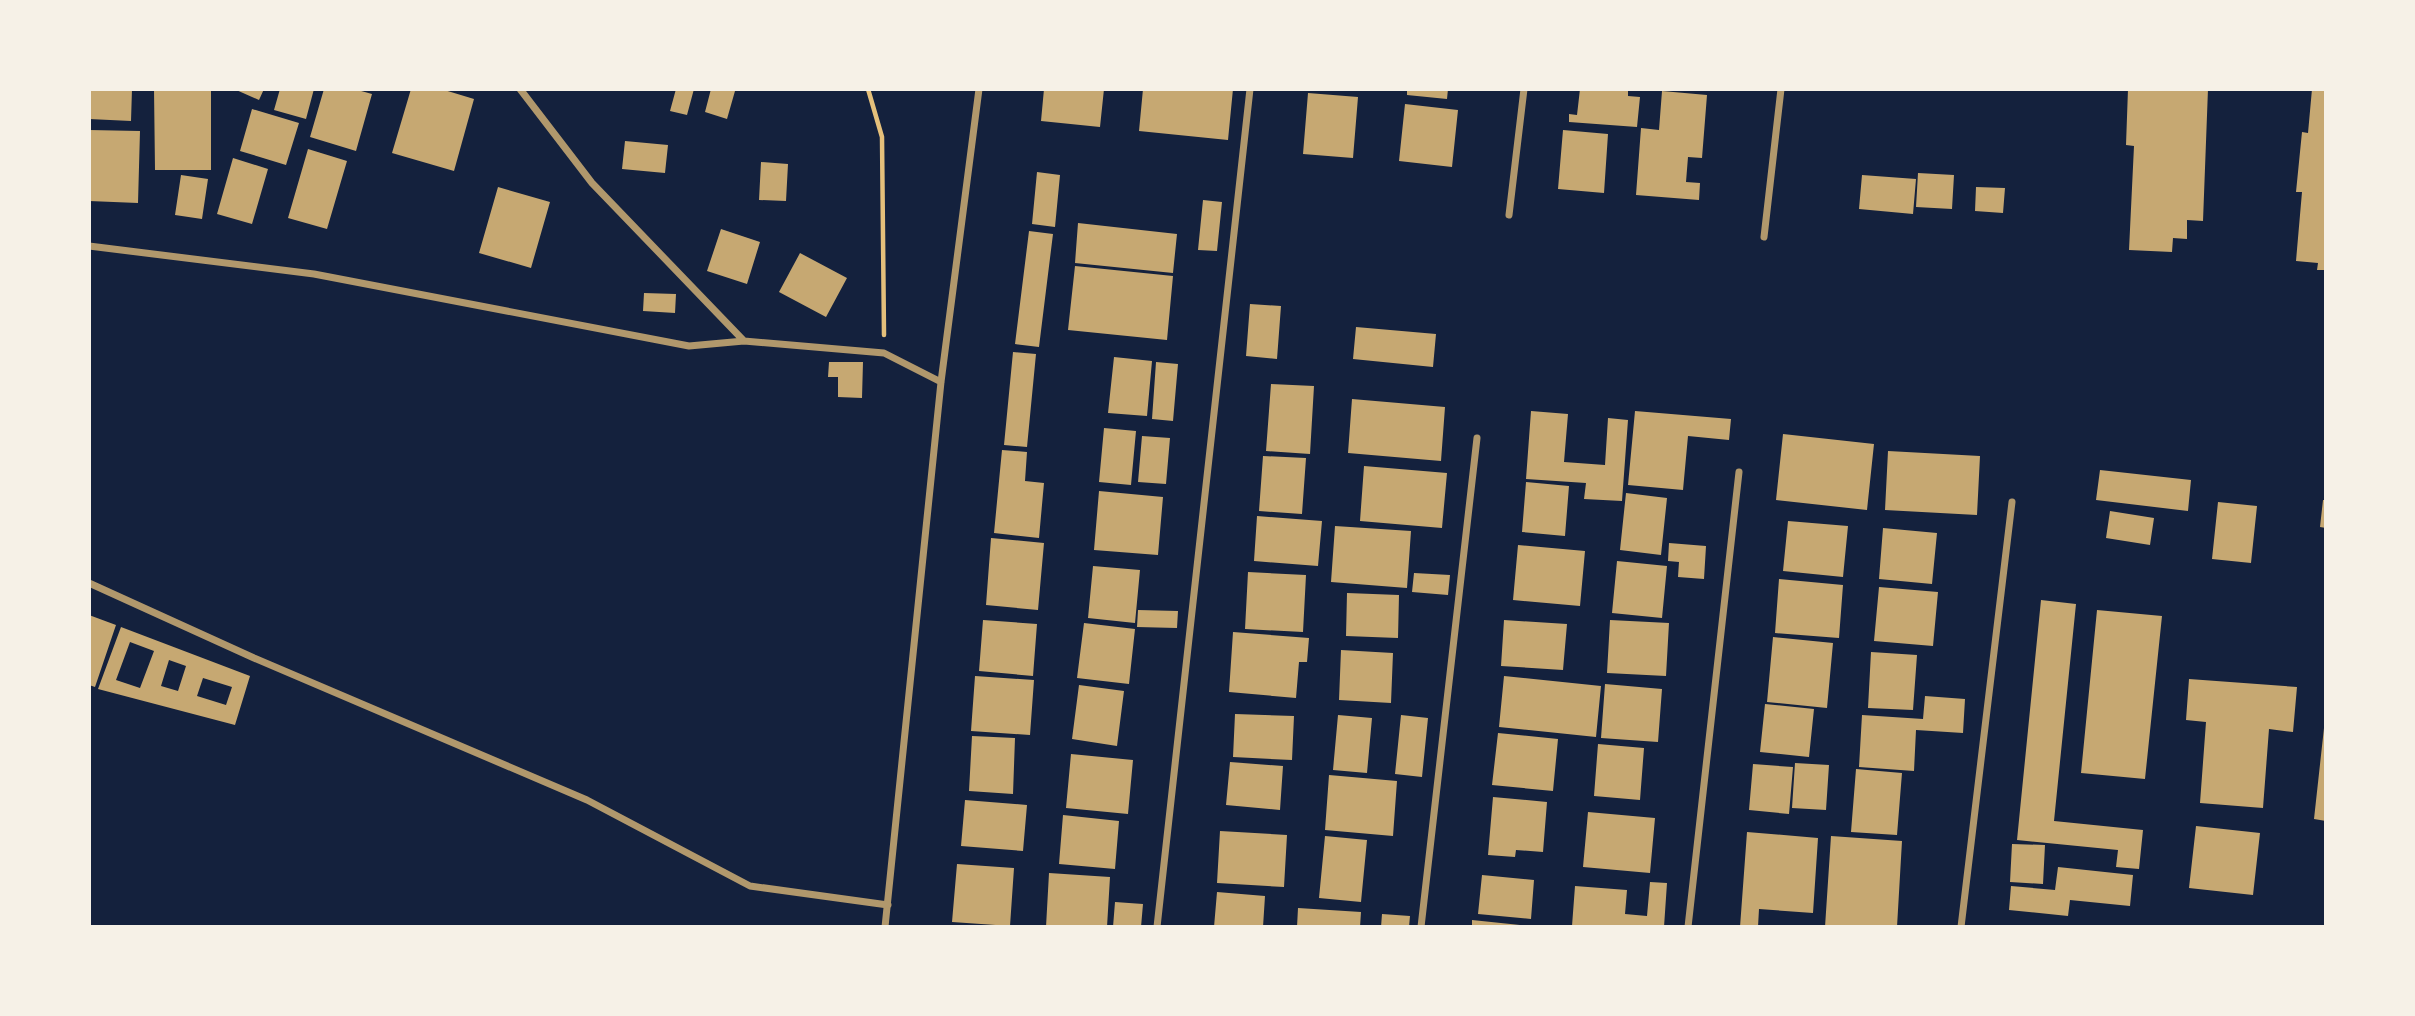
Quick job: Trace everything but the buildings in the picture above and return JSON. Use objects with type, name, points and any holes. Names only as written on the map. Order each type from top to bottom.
[{"type":"street","points":[[520,89],[592,183],[744,341]]},
{"type":"street","points":[[885,927],[941,382],[979,89]]},
{"type":"street","points":[[1157,927],[1250,89]]},
{"type":"street","points":[[1509,215],[1524,89]]},
{"type":"street","points":[[1764,237],[1781,89]]},
{"type":"street","points":[[89,246],[314,274],[689,346],[744,341],[884,353],[941,382]]},
{"type":"street","points":[[1422,927],[1478,438]]},
{"type":"street","points":[[1688,927],[1739,472]]},
{"type":"street","points":[[1961,927],[2012,502]]},
{"type":"street","points":[[89,583],[267,663],[587,800],[750,886],[887,905]]},
{"type":"path","points":[[868,89],[882,137],[884,353]]}]
